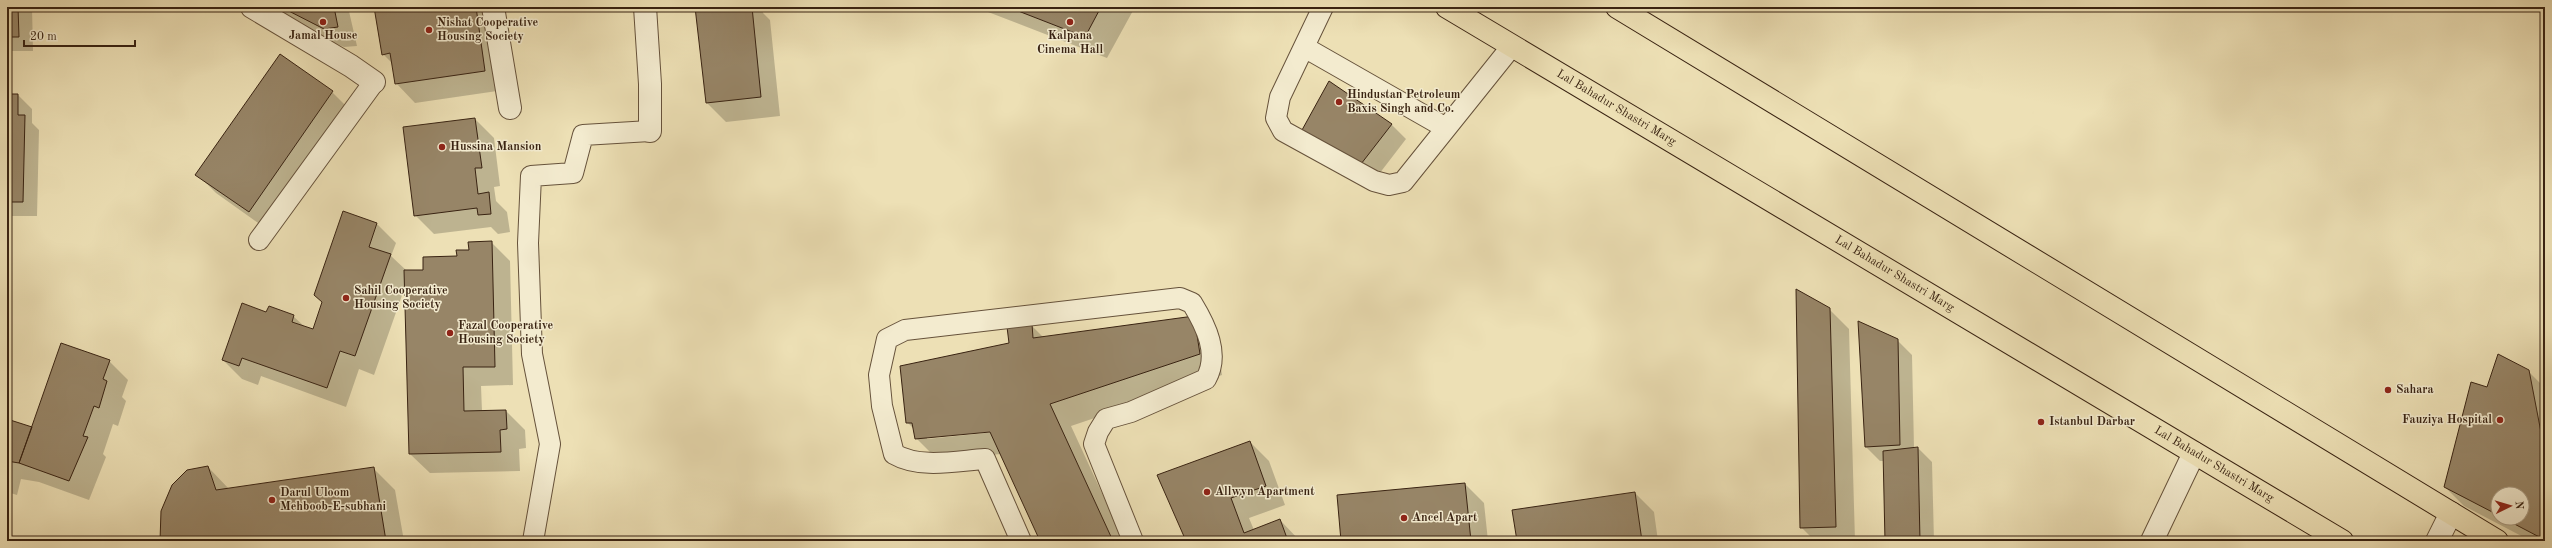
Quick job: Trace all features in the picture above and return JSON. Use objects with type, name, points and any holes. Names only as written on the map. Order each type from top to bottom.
[{"type":"main road","name":"Lal Bahadur Shastri Marg","points":[[1447,7],[2342,541]]},
{"type":"main road","points":[[1617,7],[2497,541]]},
{"type":"street","points":[[252,7],[351,66],[374,82]]},
{"type":"street","points":[[492,7],[510,108]]},
{"type":"street","points":[[645,7],[650,84],[650,131]]},
{"type":"street","points":[[2152,541],[2194,453]]},
{"type":"street","points":[[2437,541],[2451,513]]},
{"type":"lane","points":[[1323,7],[1280,97],[1276,118],[1283,132],[1374,181],[1389,185],[1403,182],[1512,46]]},
{"type":"lane","points":[[1304,46],[1446,128]]},
{"type":"lane","points":[[259,240],[374,82]]},
{"type":"lane","points":[[533,541],[550,444],[532,354],[528,243],[531,176],[573,172],[583,135],[650,131]]},
{"type":"lane","points":[[1021,541],[985,459],[932,463],[902,458],[894,454],[882,406],[879,375],[887,339],[905,330],[1180,298],[1192,303],[1208,335],[1213,354],[1213,368],[1206,379],[1131,412],[1106,419],[1098,432],[1094,444],[1133,541]]},
{"type":"building","points":[[7,7],[18,7],[19,37],[7,37]]},
{"type":"building","name":"Jamal House","points":[[281,7],[334,7],[338,27],[324,29]]},
{"type":"building","name":"Nishat Cooperative Housing Society","points":[[374,7],[476,7],[485,71],[395,84],[390,53],[382,55]]},
{"type":"building","points":[[695,7],[752,7],[761,97],[706,103]]},
{"type":"building","name":"Kalpana Cinema Hall","points":[[1008,7],[1101,7],[1085,37]]},
{"type":"building","points":[[280,54],[333,91],[249,212],[195,175]]},
{"type":"building","name":"Hindustan Petroleum Baxis Singh and Co.","points":[[1329,81],[1392,124],[1361,164],[1302,130]]},
{"type":"building","points":[[7,94],[18,94],[18,115],[25,115],[23,202],[7,202]]},
{"type":"building","name":"Hussina Mansion","points":[[475,118],[482,168],[475,168],[478,194],[489,192],[491,214],[478,215],[477,208],[414,216],[403,127]]},
{"type":"building","name":"Sahil Cooperative Housing Society","points":[[343,211],[377,223],[369,247],[391,254],[355,356],[340,351],[327,388],[242,358],[239,366],[222,360],[242,303],[266,312],[269,306],[294,315],[292,322],[313,329],[322,302],[314,295]]},
{"type":"building","name":"Fazal Cooperative Housing Society","points":[[492,241],[495,367],[463,367],[464,411],[506,410],[507,429],[500,430],[501,452],[409,454],[404,270],[423,270],[423,257],[457,256],[456,250],[469,250],[468,242]]},
{"type":"building","points":[[1796,289],[1830,308],[1836,527],[1800,528]]},
{"type":"building","points":[[1194,316],[1200,354],[1050,404],[1113,541],[1040,541],[990,432],[915,439],[912,423],[906,423],[900,366],[1009,343],[1007,327],[1032,324],[1033,338]]},
{"type":"building","points":[[1858,321],[1898,339],[1900,445],[1865,447]]},
{"type":"building","points":[[61,343],[110,360],[103,379],[107,381],[99,408],[94,406],[83,436],[88,437],[69,481],[19,463]]},
{"type":"building","name":"Fauziya Hospital","points":[[2498,354],[2529,370],[2545,453],[2545,540],[2518,526],[2530,526],[2530,486],[2490,486],[2490,511],[2444,487],[2471,382],[2487,387]]},
{"type":"building","points":[[7,419],[32,427],[19,463],[7,461]]},
{"type":"building","name":"Allwyn Apartment","points":[[1250,441],[1266,486],[1231,498],[1244,533],[1280,519],[1288,541],[1186,541],[1157,475]]},
{"type":"building","points":[[1918,447],[1920,541],[1885,541],[1883,451]]},
{"type":"building","name":"Darul Uloom Mehboob-E-subhani","points":[[208,466],[216,490],[374,467],[386,541],[160,541],[161,511],[172,485],[187,470]]},
{"type":"building","name":"Ancel Apart","points":[[1465,483],[1471,541],[1341,541],[1337,495]]},
{"type":"building","points":[[1635,492],[1642,541],[1517,541],[1512,510]]},
{"type":"place","name":"Jamal House","points":[[323,22]]},
{"type":"place","name":"Kalpana Cinema Hall","points":[[1070,22]]},
{"type":"place","name":"Nishat Cooperative Housing Society","points":[[429,30]]},
{"type":"place","name":"Hindustan Petroleum Baxis Singh and Co.","points":[[1339,102]]},
{"type":"place","name":"Hussina Mansion","points":[[442,147]]},
{"type":"place","name":"Sahil Cooperative Housing Society","points":[[346,298]]},
{"type":"place","name":"Fazal Cooperative Housing Society","points":[[450,333]]},
{"type":"place","name":"Sahara","points":[[2388,390]]},
{"type":"place","name":"Fauziya Hospital","points":[[2500,420]]},
{"type":"place","name":"Istanbul Darbar","points":[[2041,422]]},
{"type":"place","name":"Allwyn Apartment","points":[[1207,492]]},
{"type":"place","name":"Darul Uloom Mehboob-E-subhani","points":[[272,500]]},
{"type":"place","name":"Ancel Apart","points":[[1404,518]]}]
